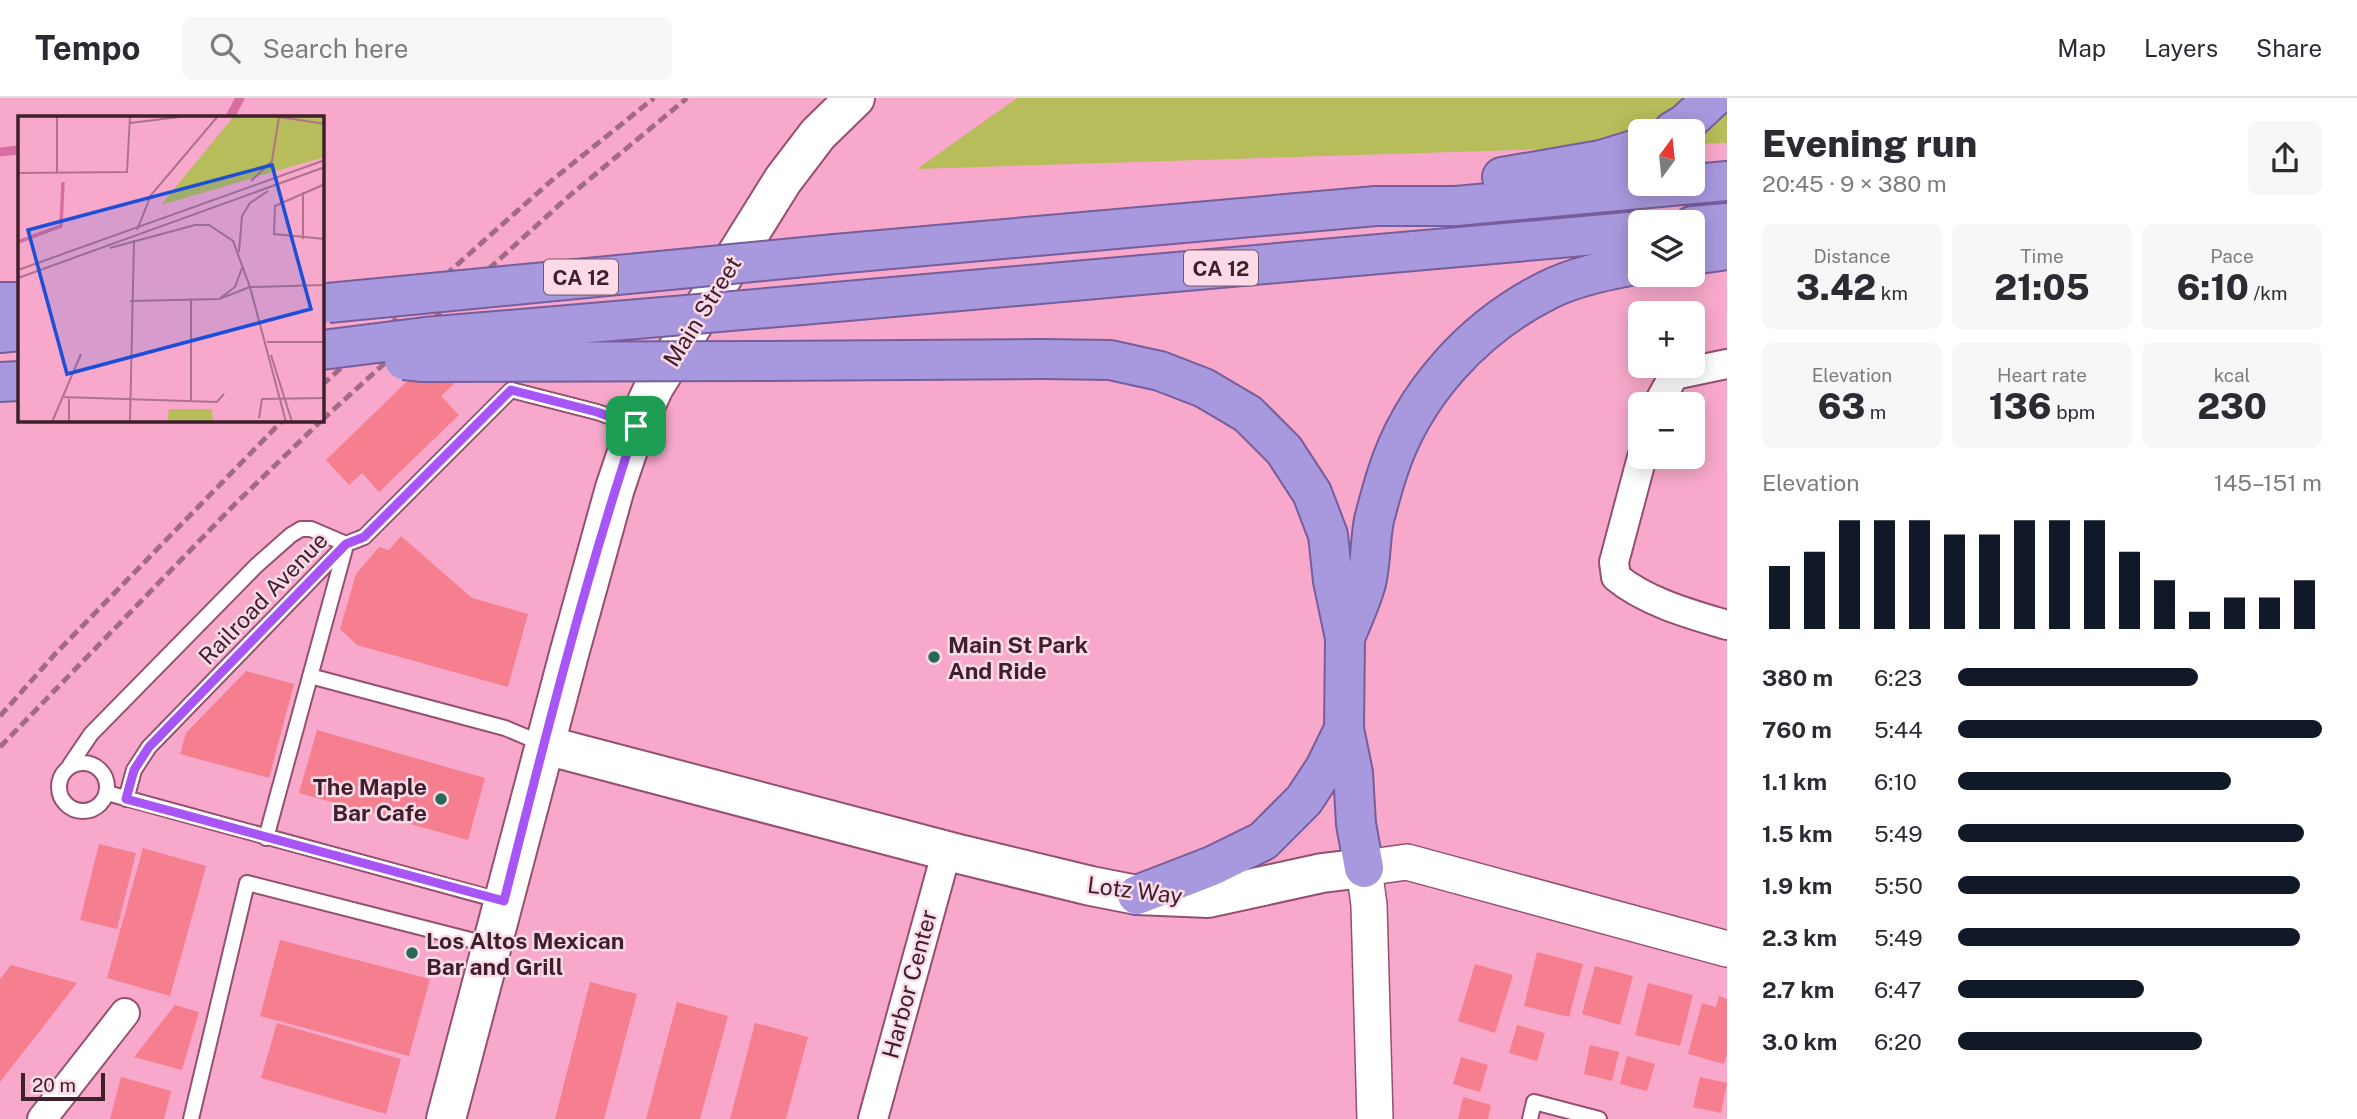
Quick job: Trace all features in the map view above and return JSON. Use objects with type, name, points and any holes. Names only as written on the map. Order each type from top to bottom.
[{"type":"highway","points":[[1690,119],[1713,98]]},
{"type":"highway","points":[[1376,206],[1451,183],[1536,173],[1628,152]]},
{"type":"highway","name":"CA 12","points":[[324,303],[1376,206],[1455,206],[1727,181]]},
{"type":"highway","points":[[1705,225],[1727,223]]},
{"type":"highway","name":"CA 12","points":[[324,350],[425,337],[1628,232]]},
{"type":"highway","points":[[1705,253],[1727,250]]},
{"type":"highway","points":[[1345,638],[1366,583],[1374,520],[1387,472],[1408,424],[1432,386],[1467,347],[1509,312],[1550,289],[1600,272],[1628,266]]},
{"type":"highway","points":[[0,302],[18,302]]},
{"type":"highway","points":[[0,333],[18,331]]},
{"type":"highway","points":[[324,350],[423,362],[1110,360],[1160,370],[1204,388],[1248,414],[1284,450],[1312,494],[1328,536],[1333,581],[1345,638],[1344,729],[1353,773],[1356,824],[1364,867]]},
{"type":"highway","points":[[0,383],[18,381]]},
{"type":"highway","points":[[1137,895],[1212,866],[1263,841],[1304,800],[1325,768],[1344,729]]},
{"type":"main road","name":"Main Street","points":[[446,1119],[545,745],[612,501],[636,426],[654,387],[783,180],[818,134],[855,98]]},
{"type":"main road","name":"Lotz Way","points":[[545,745],[947,850],[1137,895],[1208,898],[1322,873],[1364,867]]},
{"type":"street","points":[[1665,392],[1674,375],[1727,364]]},
{"type":"street","points":[[1639,469],[1614,562],[1616,577],[1627,586],[1678,609],[1727,625]]},
{"type":"street","name":"Harbor Center","points":[[873,1119],[947,850]]},
{"type":"street","name":"Lotz Way","points":[[1364,867],[1407,862],[1727,949]]},
{"type":"street","points":[[1364,867],[1370,918],[1375,1119]]},
{"type":"street","points":[[41,1119],[125,1013]]},
{"type":"lane","name":"Railroad Avenue","points":[[126,799],[134,770],[149,747],[346,544],[364,537],[511,390],[597,412],[636,426]]},
{"type":"lane","points":[[70,765],[90,763],[105,774],[107,793],[96,808],[77,811],[61,799],[59,780],[91,734],[257,565],[301,529],[311,529],[346,544],[265,838]]},
{"type":"lane","points":[[310,676],[505,728],[545,745]]},
{"type":"lane","points":[[107,793],[504,901]]},
{"type":"lane","points":[[191,1119],[247,883],[492,946]]},
{"type":"lane","points":[[1530,1119],[1534,1102],[1599,1119]]},
{"type":"green space","points":[[1017,98],[1727,98],[1727,143],[1705,144],[1705,119],[1628,119],[1628,146],[917,169]]},
{"type":"building","points":[[430,359],[454,384],[441,396],[459,415],[379,492],[362,473],[349,485],[326,460]]},
{"type":"building","points":[[401,536],[472,598],[528,614],[508,687],[357,645],[340,629],[356,574],[379,547],[389,550]]},
{"type":"building","points":[[246,671],[294,684],[269,778],[180,754],[186,733]]},
{"type":"building","points":[[317,730],[485,778],[468,840],[299,793]]},
{"type":"building","points":[[99,844],[136,853],[117,929],[80,920]]},
{"type":"building","points":[[143,848],[206,866],[170,996],[107,978]]},
{"type":"building","points":[[280,940],[430,979],[409,1056],[260,1016]]},
{"type":"building","points":[[1537,952],[1583,964],[1569,1017],[1524,1006]]},
{"type":"building","points":[[1475,964],[1513,975],[1495,1033],[1458,1021]]},
{"type":"building","points":[[11,965],[77,983],[0,1082],[0,979]]},
{"type":"building","points":[[1595,966],[1633,976],[1620,1025],[1582,1014]]},
{"type":"building","points":[[590,982],[637,994],[604,1119],[555,1119]]},
{"type":"building","points":[[1648,983],[1693,995],[1680,1046],[1635,1035]]},
{"type":"building","points":[[1719,996],[1727,999],[1727,1054],[1724,1064],[1688,1054],[1702,1003],[1716,1007]]},
{"type":"building","points":[[677,1002],[728,1016],[700,1119],[646,1119]]},
{"type":"building","points":[[175,1005],[199,1012],[182,1070],[134,1057]]},
{"type":"building","points":[[277,1023],[401,1059],[386,1114],[261,1078]]},
{"type":"building","points":[[755,1023],[808,1037],[786,1119],[730,1119]]},
{"type":"building","points":[[1517,1025],[1545,1033],[1537,1061],[1509,1053]]},
{"type":"building","points":[[1590,1045],[1619,1052],[1612,1081],[1584,1074]]},
{"type":"building","points":[[1627,1056],[1655,1064],[1647,1091],[1620,1084]]},
{"type":"building","points":[[1461,1057],[1488,1065],[1480,1092],[1453,1084]]},
{"type":"building","points":[[121,1077],[171,1091],[164,1119],[110,1119]]},
{"type":"building","points":[[1700,1077],[1727,1083],[1721,1113],[1693,1107]]},
{"type":"building","points":[[1463,1097],[1491,1105],[1488,1119],[1458,1119]]},
{"type":"waterway","points":[[231,116],[240,98]]},
{"type":"waterway","points":[[0,152],[18,150]]},
{"type":"railway","points":[[324,383],[551,181],[654,98]]},
{"type":"railway","points":[[324,418],[568,197],[687,98]]},
{"type":"railway","points":[[0,716],[56,653],[281,422]]},
{"type":"railway","points":[[0,747],[235,504],[320,422]]},
{"type":"place","name":"Main St Park And Ride","points":[[934,657]]},
{"type":"place","name":"The Maple Bar Cafe","points":[[441,799]]},
{"type":"place","name":"Los Altos Mexican Bar and Grill","points":[[412,953]]},
{"type":"route","points":[[511,390],[597,412],[636,426],[615,488],[504,901],[126,799],[134,770],[149,747],[346,544],[364,537],[511,390]]}]
